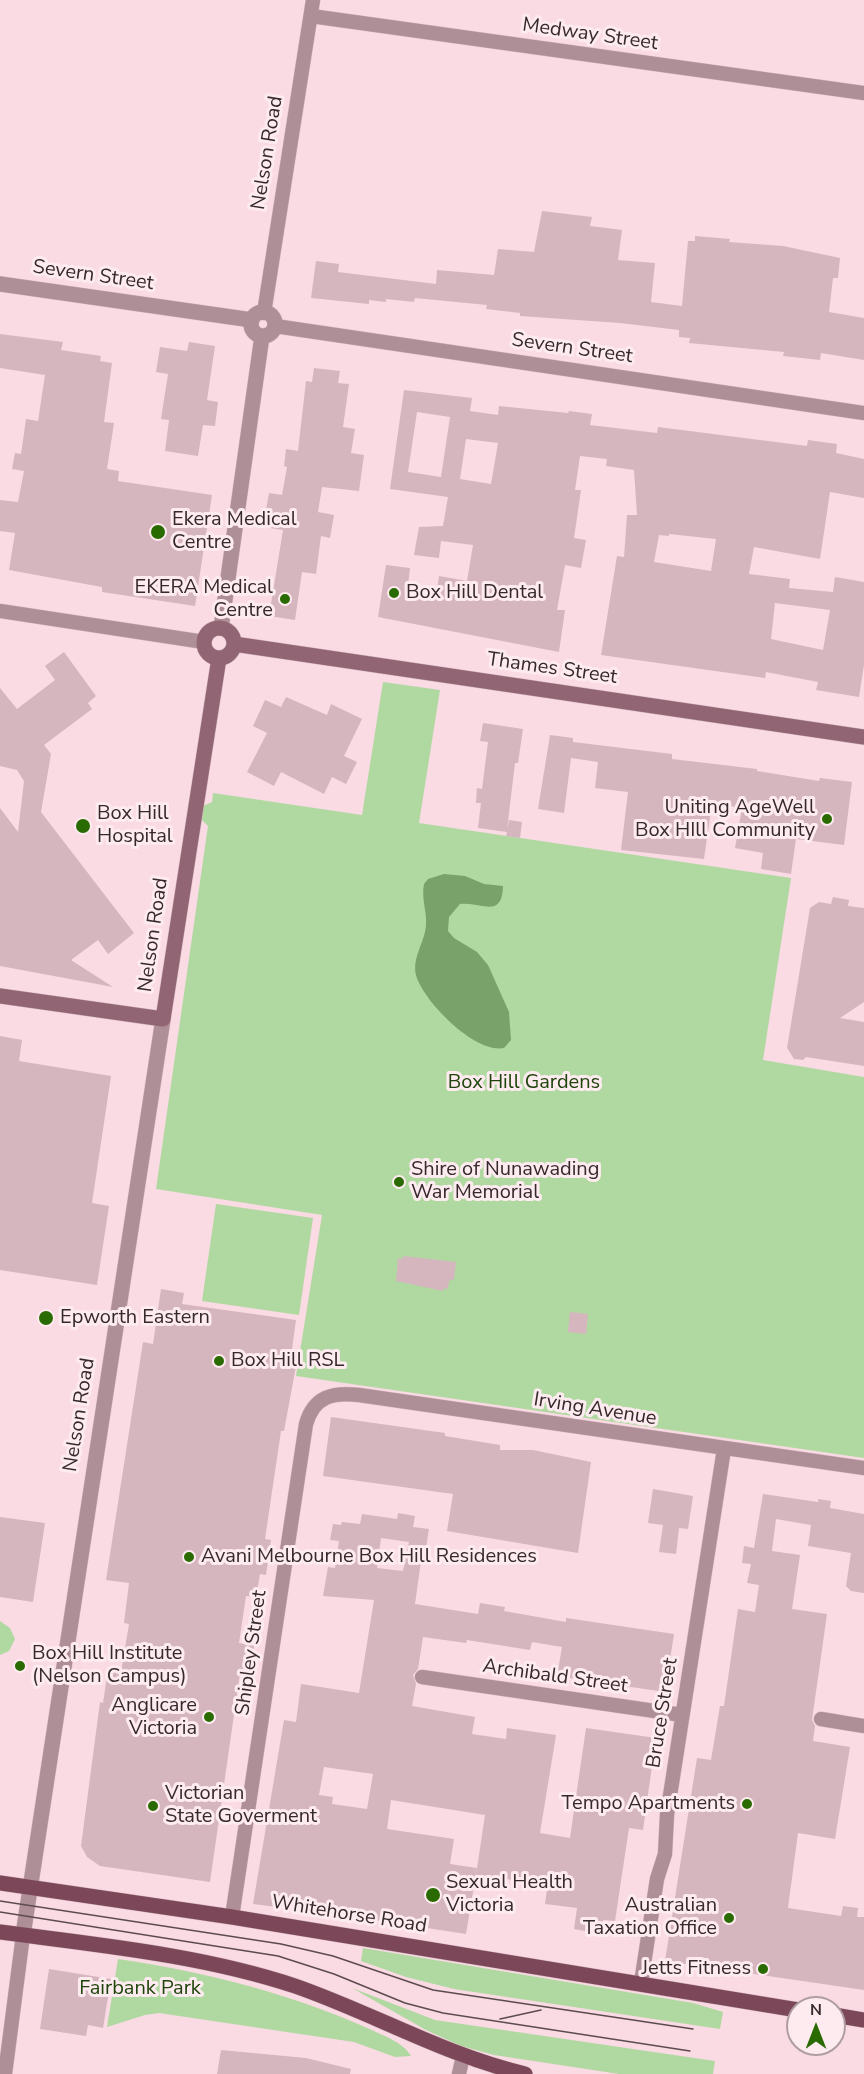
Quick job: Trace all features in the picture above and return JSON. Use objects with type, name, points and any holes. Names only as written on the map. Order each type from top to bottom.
[{"type":"main road","points":[[221,628],[229,632],[234,644],[227,656],[219,658],[208,653],[204,642],[212,630],[221,628]]},
{"type":"main road","name":"Thames Street","points":[[234,644],[864,736]]},
{"type":"main road","name":"Nelson Road","points":[[163,1019],[219,658]]},
{"type":"main road","points":[[0,996],[163,1019]]},
{"type":"main road","name":"Whitehorse Road","points":[[0,1882],[232,1917],[786,2008]]},
{"type":"main road","points":[[0,1932],[193,1962],[266,1978],[350,2007],[463,2056],[525,2074]]},
{"type":"main road","points":[[846,2017],[864,2020]]},
{"type":"street","name":"Nelson Road","points":[[258,316],[313,0]]},
{"type":"street","name":"Medway Street","points":[[311,16],[864,93]]},
{"type":"street","name":"Severn Street","points":[[0,284],[258,316]]},
{"type":"street","points":[[258,316],[271,316],[275,326],[269,335],[262,336],[253,331],[258,316]]},
{"type":"street","name":"Severn Street","points":[[275,326],[864,413]]},
{"type":"street","points":[[221,628],[262,336]]},
{"type":"street","points":[[0,611],[204,642]]},
{"type":"street","name":"Nelson Road","points":[[3,2074],[163,1019]]},
{"type":"street","name":"Irving Avenue","points":[[321,1399],[334,1394],[359,1395],[864,1468]]},
{"type":"street","name":"Shipley Street","points":[[232,1917],[306,1424],[309,1414],[321,1399]]},
{"type":"street","name":"Bruce Street","points":[[641,1983],[658,1873],[665,1854],[682,1715],[724,1449]]},
{"type":"street","name":"Archibald Street","points":[[422,1677],[682,1715]]},
{"type":"street","points":[[821,1719],[864,1726]]},
{"type":"street","points":[[459,2074],[463,2056]]},
{"type":"green space","name":"Box Hill Gardens","points":[[383,682],[440,690],[419,823],[791,878],[763,1060],[864,1077],[864,1458],[296,1376],[322,1215],[156,1189],[208,826],[201,819],[203,806],[212,802],[213,793],[362,815]]},
{"type":"green space","points":[[216,1204],[313,1218],[299,1315],[202,1301]]},
{"type":"green space","points":[[0,1621],[10,1628],[15,1639],[9,1651],[0,1655]]},
{"type":"green space","points":[[363,1948],[693,2003],[723,2012],[720,2029],[454,1989],[406,1977],[361,1961]]},
{"type":"green space","name":"Fairbank Park","points":[[118,1959],[216,1978],[281,1995],[389,2038],[408,2051],[411,2056],[395,2057],[354,2042],[159,2013],[107,2027]]},
{"type":"green space","points":[[352,1988],[435,2020],[715,2061],[713,2074],[619,2074],[494,2055],[461,2046],[426,2030]]},
{"type":"shaded area","points":[[444,874],[465,876],[484,884],[503,886],[499,903],[494,906],[460,904],[449,917],[448,931],[454,938],[477,952],[488,965],[509,1012],[511,1040],[504,1048],[492,1048],[465,1034],[439,1011],[416,975],[417,956],[426,925],[424,884],[428,879]]},
{"type":"building","points":[[542,211],[592,217],[590,226],[622,230],[618,260],[655,263],[651,302],[682,306],[688,241],[695,241],[695,236],[730,239],[729,242],[783,246],[840,258],[838,278],[833,278],[829,312],[864,318],[864,360],[821,353],[820,360],[783,356],[784,352],[689,343],[690,338],[679,337],[679,330],[520,316],[520,313],[486,309],[487,305],[415,298],[414,302],[369,300],[369,304],[311,298],[316,261],[339,264],[338,272],[436,284],[437,270],[494,275],[498,249],[534,252]]},
{"type":"building","points":[[0,334],[63,342],[61,350],[101,356],[100,361],[112,363],[104,422],[114,423],[107,469],[119,471],[118,481],[212,495],[195,606],[102,592],[102,587],[9,570],[15,533],[0,531],[0,500],[18,502],[24,471],[12,469],[15,453],[21,454],[26,419],[38,421],[45,375],[0,368]]},
{"type":"building","points":[[189,342],[215,346],[207,400],[218,402],[215,426],[203,425],[198,456],[165,451],[169,420],[161,419],[168,374],[156,372],[160,347],[187,351]]},
{"type":"building","points":[[314,368],[340,371],[338,383],[349,384],[343,427],[355,429],[351,453],[364,455],[359,491],[322,487],[318,512],[334,515],[330,538],[321,536],[316,574],[302,572],[295,620],[269,616],[283,530],[263,527],[269,493],[282,495],[287,467],[284,466],[286,449],[298,451],[306,381],[312,382]]},
{"type":"building","points":[[404,390],[472,398],[470,411],[498,415],[499,406],[568,413],[569,411],[592,414],[590,425],[657,433],[658,427],[807,446],[808,440],[837,444],[836,453],[864,459],[864,498],[830,492],[820,559],[754,547],[749,574],[790,579],[789,588],[833,592],[835,577],[864,582],[864,665],[859,697],[816,690],[818,682],[766,672],[765,678],[601,655],[617,556],[624,557],[627,515],[637,515],[634,470],[606,466],[607,459],[580,456],[575,490],[581,490],[574,538],[586,540],[581,568],[565,565],[557,610],[565,610],[559,652],[378,617],[386,565],[410,568],[408,585],[437,589],[439,576],[467,581],[473,545],[441,541],[439,558],[414,555],[419,527],[443,526],[448,497],[390,489]],"holes":[[[417,412],[450,417],[441,477],[408,472]],[[466,439],[498,443],[491,484],[460,479]],[[669,534],[716,539],[711,571],[654,562],[659,535],[669,536]],[[775,603],[830,610],[823,650],[771,639]]]},
{"type":"building","points":[[64,652],[96,696],[88,703],[92,709],[44,745],[51,754],[41,812],[134,933],[108,954],[98,940],[71,960],[113,987],[0,966],[0,808],[18,832],[24,781],[17,770],[0,766],[0,688],[17,709],[55,680],[45,666]]},
{"type":"building","points":[[286,697],[327,715],[331,704],[362,719],[344,756],[357,762],[346,784],[332,777],[324,794],[281,772],[274,786],[247,772],[267,733],[253,726],[265,700],[281,707]]},
{"type":"building","points":[[483,723],[523,729],[518,763],[515,763],[507,830],[509,820],[522,822],[520,838],[506,836],[507,832],[478,828],[481,803],[476,803],[477,788],[482,789],[488,742],[480,741]]},
{"type":"building","points":[[550,735],[573,738],[573,742],[672,754],[672,759],[757,769],[757,771],[819,781],[820,778],[852,782],[844,845],[796,839],[791,874],[761,869],[763,853],[735,848],[742,808],[712,803],[704,859],[621,850],[628,792],[595,788],[598,762],[571,758],[564,813],[538,809]]},
{"type":"building","points":[[833,897],[849,900],[848,906],[864,908],[864,1002],[840,1018],[864,1022],[864,1066],[806,1057],[803,1060],[794,1059],[787,1048],[810,908],[819,902],[831,904]]},
{"type":"building","points":[[0,1036],[22,1040],[19,1061],[111,1076],[92,1203],[109,1206],[97,1285],[0,1270]]},
{"type":"building","points":[[403,1256],[456,1262],[454,1279],[449,1281],[448,1289],[444,1288],[443,1291],[396,1281],[398,1258],[403,1259]]},
{"type":"building","points":[[161,1289],[184,1293],[182,1304],[296,1320],[292,1349],[299,1350],[284,1431],[281,1431],[265,1539],[271,1540],[266,1575],[260,1574],[256,1597],[246,1596],[239,1643],[254,1646],[249,1674],[240,1673],[210,1882],[100,1866],[87,1857],[81,1846],[100,1702],[103,1703],[108,1670],[121,1672],[129,1624],[124,1623],[129,1583],[106,1580],[143,1342],[153,1344]]},
{"type":"building","points":[[570,1312],[588,1314],[586,1334],[568,1332]]},
{"type":"building","points":[[331,1417],[445,1433],[445,1436],[500,1445],[500,1450],[533,1450],[591,1462],[578,1553],[447,1531],[453,1494],[323,1476]]},
{"type":"building","points":[[653,1489],[693,1496],[688,1529],[679,1528],[676,1554],[659,1552],[663,1525],[648,1523]]},
{"type":"building","points":[[763,1494],[818,1502],[818,1499],[831,1501],[830,1508],[864,1514],[864,1593],[851,1591],[846,1586],[851,1553],[808,1546],[811,1525],[776,1519],[772,1551],[800,1555],[792,1609],[827,1614],[812,1720],[815,1726],[813,1741],[850,1747],[835,1839],[798,1833],[788,1908],[841,1916],[843,1906],[858,1908],[857,1917],[864,1917],[864,1990],[665,1961],[697,1758],[711,1760],[720,1706],[724,1706],[738,1609],[755,1612],[759,1585],[747,1583],[751,1564],[742,1563],[744,1546],[754,1548]]},
{"type":"building","points":[[398,1513],[415,1516],[413,1527],[429,1529],[425,1554],[422,1554],[415,1604],[478,1614],[480,1603],[505,1607],[504,1611],[566,1622],[566,1618],[674,1634],[665,1692],[557,1676],[562,1647],[532,1642],[530,1650],[467,1640],[466,1643],[423,1637],[418,1669],[413,1675],[416,1684],[412,1706],[475,1717],[472,1734],[506,1739],[507,1728],[556,1735],[540,1833],[570,1838],[586,1728],[656,1738],[643,1830],[629,1828],[615,1921],[603,1920],[601,1934],[574,1929],[577,1908],[545,1904],[547,1889],[530,1887],[528,1882],[476,1875],[485,1815],[391,1800],[387,1829],[454,1839],[450,1864],[477,1868],[466,1934],[277,1905],[277,1907],[253,1904],[284,1720],[296,1722],[301,1684],[359,1693],[374,1600],[323,1596],[328,1567],[335,1568],[339,1541],[330,1540],[333,1524],[341,1525],[342,1522],[360,1524],[362,1514],[397,1519]],"holes":[[[381,1538],[409,1542],[403,1571],[377,1568]],[[324,1767],[373,1774],[367,1809],[332,1804],[333,1797],[319,1795]]]},
{"type":"building","points":[[0,1517],[45,1523],[33,1602],[0,1597]]},
{"type":"building","points":[[49,1969],[111,1979],[103,2028],[88,2025],[86,2036],[40,2029]]},
{"type":"building","points":[[221,2050],[306,2058],[351,2069],[350,2074],[217,2074]]},
{"type":"tram line","points":[[0,1901],[281,1944],[333,1956],[433,1990],[693,2029]]},
{"type":"tram line","points":[[0,1912],[278,1956],[334,1974],[405,2003],[443,2013],[690,2051]]},
{"type":"tram line","points":[[500,2019],[541,2010]]},
{"type":"place","name":"Ekera Medical Centre","points":[[158,532]]},
{"type":"place","name":"Box Hill Dental","points":[[394,593]]},
{"type":"place","name":"EKERA Medical Centre","points":[[285,599]]},
{"type":"place","name":"Uniting AgeWell Box HIll Community","points":[[827,819]]},
{"type":"place","name":"Box Hill Hospital","points":[[83,826]]},
{"type":"place","name":"Shire of Nunawading War Memorial","points":[[399,1182]]},
{"type":"place","name":"Epworth Eastern","points":[[46,1318]]},
{"type":"place","name":"Box Hill RSL","points":[[219,1361]]},
{"type":"place","name":"Avani Melbourne Box Hill Residences","points":[[189,1557]]},
{"type":"place","name":"Box Hill Institute (Nelson Campus)","points":[[20,1666]]},
{"type":"place","name":"Anglicare Victoria","points":[[209,1717]]},
{"type":"place","name":"Tempo Apartments","points":[[747,1804]]},
{"type":"place","name":"Victorian State Goverment","points":[[153,1806]]},
{"type":"place","name":"Sexual Health Victoria","points":[[433,1895]]},
{"type":"place","name":"Australian Taxation Office","points":[[729,1918]]},
{"type":"place","name":"Jetts Fitness","points":[[763,1969]]}]
